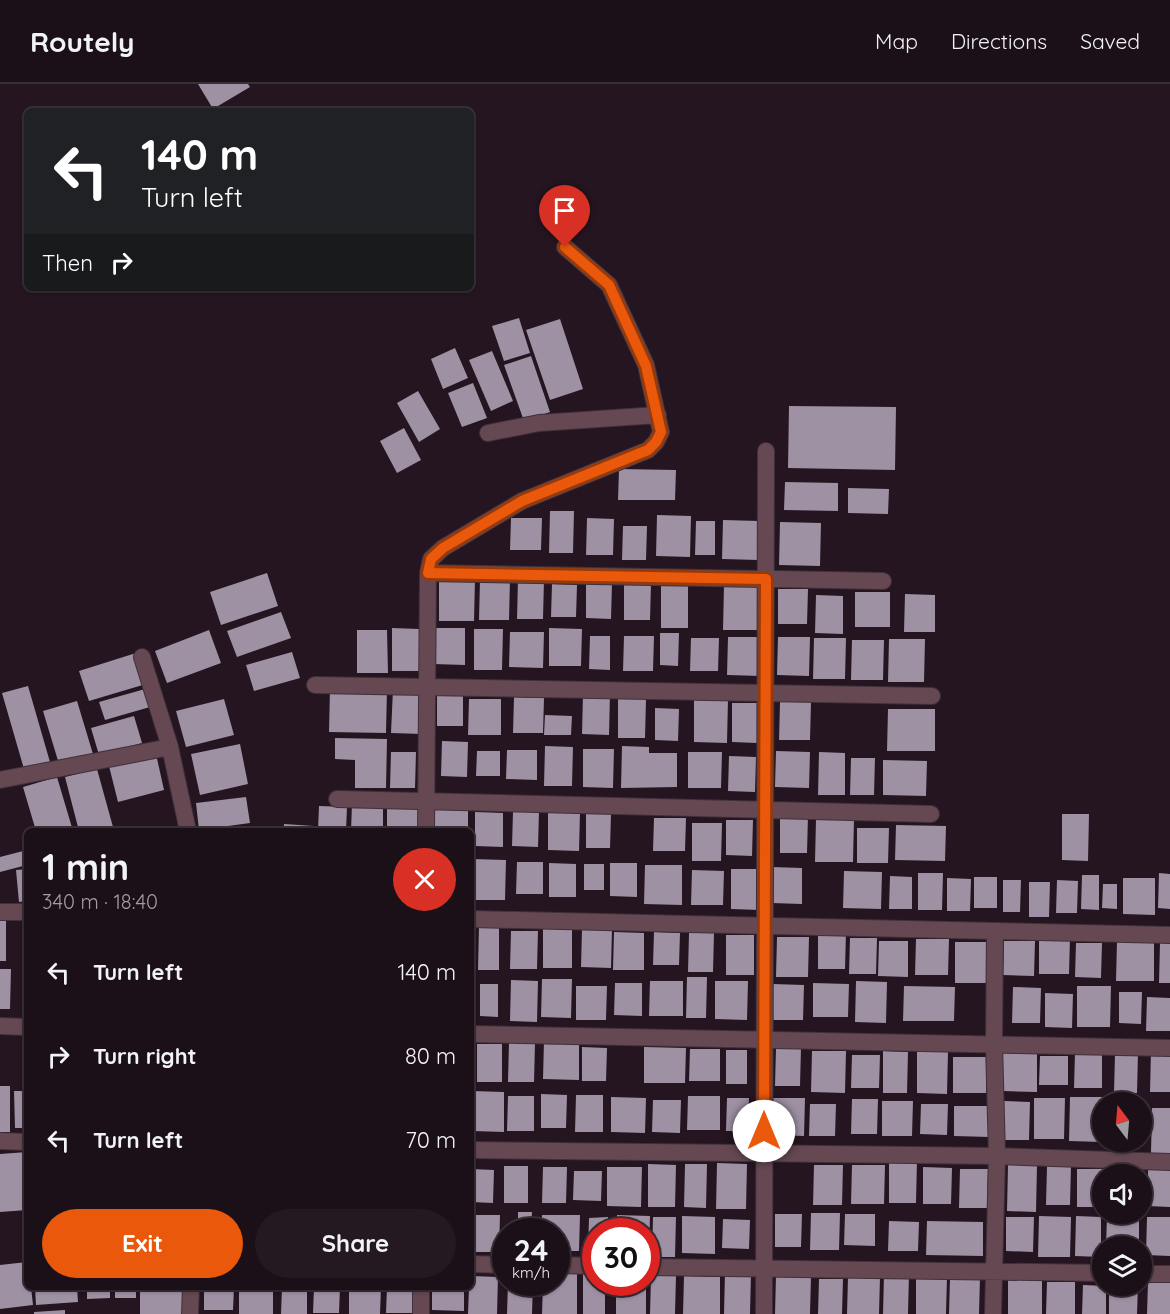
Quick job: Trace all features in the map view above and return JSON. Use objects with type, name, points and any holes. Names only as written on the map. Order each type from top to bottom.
[{"type":"street","points":[[426,828],[428,573],[431,559],[443,548],[522,501],[648,450],[656,442],[661,432],[646,366],[609,285],[565,247]]},
{"type":"street","points":[[488,433],[539,423],[658,415]]},
{"type":"street","points":[[764,1314],[766,451]]},
{"type":"street","points":[[428,573],[883,581]]},
{"type":"street","points":[[142,657],[170,747],[187,828]]},
{"type":"street","points":[[315,685],[932,696]]},
{"type":"street","points":[[0,780],[170,747]]},
{"type":"street","points":[[337,799],[931,814]]},
{"type":"street","points":[[0,912],[24,912]]},
{"type":"street","points":[[474,919],[1170,934]]},
{"type":"street","points":[[993,1314],[997,1156],[994,1044],[995,931]]},
{"type":"street","points":[[0,1026],[24,1027]]},
{"type":"street","points":[[474,1035],[1170,1048]]},
{"type":"street","points":[[0,1141],[24,1142]]},
{"type":"street","points":[[474,1150],[997,1156],[1170,1162]]},
{"type":"street","points":[[474,1264],[492,1264]]},
{"type":"street","points":[[660,1267],[1092,1273]]},
{"type":"street","points":[[1152,1274],[1170,1274]]},
{"type":"street","points":[[190,1314],[191,1290]]},
{"type":"street","points":[[421,1290],[421,1314]]},
{"type":"building","points":[[198,84],[248,84],[250,87],[215,108],[212,108]]},
{"type":"building","points":[[519,318],[530,353],[504,361],[492,326]]},
{"type":"building","points":[[560,319],[583,389],[550,400],[526,330]]},
{"type":"building","points":[[455,348],[468,378],[443,389],[431,359]]},
{"type":"building","points":[[492,351],[513,401],[491,411],[469,360]]},
{"type":"building","points":[[531,356],[550,412],[524,421],[504,365]]},
{"type":"building","points":[[473,383],[487,418],[462,427],[448,393]]},
{"type":"building","points":[[418,391],[440,429],[419,442],[397,403]]},
{"type":"building","points":[[789,406],[896,407],[895,470],[788,468]]},
{"type":"building","points":[[404,428],[421,460],[397,473],[380,441]]},
{"type":"building","points":[[619,469],[676,470],[675,500],[618,500]]},
{"type":"building","points":[[785,482],[838,483],[838,511],[784,510]]},
{"type":"building","points":[[848,488],[889,489],[888,514],[848,513]]},
{"type":"building","points":[[550,511],[574,511],[573,553],[549,553]]},
{"type":"building","points":[[657,515],[691,516],[690,557],[656,556]]},
{"type":"building","points":[[511,518],[542,518],[541,550],[510,550]]},
{"type":"building","points":[[587,518],[614,519],[613,555],[586,555]]},
{"type":"building","points":[[723,520],[759,521],[758,560],[722,559]]},
{"type":"building","points":[[696,521],[715,521],[715,555],[695,555]]},
{"type":"building","points":[[780,522],[821,523],[820,566],[779,565]]},
{"type":"building","points":[[623,526],[647,526],[646,560],[622,560]]},
{"type":"building","points":[[267,573],[278,606],[221,625],[210,592]]},
{"type":"building","points":[[439,578],[475,579],[474,621],[439,621]]},
{"type":"building","points":[[480,579],[510,579],[509,620],[479,620]]},
{"type":"building","points":[[518,579],[544,579],[543,619],[517,619]]},
{"type":"building","points":[[586,583],[612,583],[611,619],[586,618]]},
{"type":"building","points":[[552,584],[577,585],[576,617],[551,617]]},
{"type":"building","points":[[624,584],[651,584],[650,620],[624,620]]},
{"type":"building","points":[[661,585],[688,586],[688,628],[661,628]]},
{"type":"building","points":[[724,585],[762,586],[761,630],[723,630]]},
{"type":"building","points":[[778,589],[808,589],[807,624],[778,624]]},
{"type":"building","points":[[855,592],[890,592],[890,627],[855,627]]},
{"type":"building","points":[[905,594],[935,595],[935,632],[904,632]]},
{"type":"building","points":[[816,595],[843,596],[843,634],[815,633]]},
{"type":"building","points":[[281,612],[291,638],[237,657],[227,631]]},
{"type":"building","points":[[392,628],[420,629],[421,671],[392,671]]},
{"type":"building","points":[[433,628],[465,628],[465,665],[433,664]]},
{"type":"building","points":[[549,628],[582,629],[581,666],[549,666]]},
{"type":"building","points":[[474,629],[503,629],[502,670],[474,670]]},
{"type":"building","points":[[209,630],[221,663],[167,683],[155,651]]},
{"type":"building","points":[[357,630],[387,630],[388,673],[357,673]]},
{"type":"building","points":[[510,632],[544,632],[543,668],[509,667]]},
{"type":"building","points":[[660,633],[679,633],[678,666],[660,665]]},
{"type":"building","points":[[590,636],[610,636],[610,670],[589,669]]},
{"type":"building","points":[[624,636],[654,636],[653,671],[623,671]]},
{"type":"building","points":[[728,637],[762,637],[761,676],[727,675]]},
{"type":"building","points":[[778,637],[810,637],[809,676],[777,675]]},
{"type":"building","points":[[691,638],[719,638],[718,671],[690,671]]},
{"type":"building","points":[[814,638],[846,638],[845,679],[813,679]]},
{"type":"building","points":[[889,639],[925,639],[924,682],[888,682]]},
{"type":"building","points":[[852,640],[884,640],[883,680],[851,680]]},
{"type":"building","points":[[292,652],[300,678],[254,691],[246,665]]},
{"type":"building","points":[[136,653],[146,684],[89,701],[79,671]]},
{"type":"building","points":[[28,686],[50,762],[24,769],[2,693]]},
{"type":"building","points":[[330,688],[387,689],[386,733],[329,732]]},
{"type":"building","points":[[145,689],[150,707],[105,720],[99,702]]},
{"type":"building","points":[[393,689],[424,690],[422,734],[391,733]]},
{"type":"building","points":[[437,693],[463,693],[463,726],[437,726]]},
{"type":"building","points":[[583,693],[610,693],[609,735],[582,734]]},
{"type":"building","points":[[514,697],[544,698],[543,733],[513,733]]},
{"type":"building","points":[[618,698],[646,699],[645,738],[618,738]]},
{"type":"building","points":[[224,699],[234,735],[186,747],[176,711]]},
{"type":"building","points":[[469,699],[501,699],[501,735],[468,735]]},
{"type":"building","points":[[694,699],[728,699],[727,743],[694,742]]},
{"type":"building","points":[[77,701],[93,754],[59,764],[43,711]]},
{"type":"building","points":[[780,702],[811,702],[810,740],[779,740]]},
{"type":"building","points":[[732,703],[758,703],[757,743],[732,742]]},
{"type":"building","points":[[655,708],[679,709],[678,741],[655,740]]},
{"type":"building","points":[[888,709],[935,709],[935,751],[887,751]]},
{"type":"building","points":[[545,715],[572,716],[571,735],[544,735]]},
{"type":"building","points":[[134,716],[142,743],[99,755],[91,728]]},
{"type":"building","points":[[335,738],[387,739],[386,788],[355,788],[355,760],[335,759]]},
{"type":"building","points":[[442,741],[468,742],[467,777],[441,776]]},
{"type":"building","points":[[240,744],[248,784],[200,795],[191,754]]},
{"type":"building","points":[[545,746],[573,747],[572,786],[544,786]]},
{"type":"building","points":[[622,746],[649,747],[649,753],[677,753],[677,787],[621,788]]},
{"type":"building","points":[[583,749],[614,749],[613,788],[583,787]]},
{"type":"building","points":[[507,750],[537,750],[537,780],[506,779]]},
{"type":"building","points":[[477,751],[500,751],[500,776],[476,776]]},
{"type":"building","points":[[776,751],[810,752],[809,788],[775,787]]},
{"type":"building","points":[[391,752],[416,752],[415,788],[390,788]]},
{"type":"building","points":[[688,752],[722,752],[721,788],[688,788]]},
{"type":"building","points":[[819,752],[845,753],[845,795],[818,795]]},
{"type":"building","points":[[156,754],[164,790],[118,802],[109,766]]},
{"type":"building","points":[[729,756],[756,757],[755,792],[728,791]]},
{"type":"building","points":[[851,758],[875,758],[874,795],[850,795]]},
{"type":"building","points":[[883,760],[927,761],[926,796],[883,795]]},
{"type":"building","points":[[97,769],[113,827],[78,828],[65,777]]},
{"type":"building","points":[[57,777],[72,828],[35,828],[23,787]]},
{"type":"building","points":[[246,797],[250,823],[199,828],[196,803]]},
{"type":"building","points":[[352,803],[383,804],[383,828],[351,828]]},
{"type":"building","points":[[387,805],[420,806],[420,828],[387,828]]},
{"type":"building","points":[[319,806],[347,807],[346,828],[318,828]]},
{"type":"building","points":[[434,808],[468,808],[468,828],[434,828]]},
{"type":"building","points":[[475,812],[503,813],[503,847],[475,846]]},
{"type":"building","points":[[513,812],[539,812],[538,847],[512,846]]},
{"type":"building","points":[[548,812],[580,812],[579,851],[548,850]]},
{"type":"building","points":[[586,814],[611,814],[610,848],[586,848]]},
{"type":"building","points":[[1062,814],[1089,814],[1088,861],[1062,860]]},
{"type":"building","points":[[780,815],[808,815],[807,853],[780,853]]},
{"type":"building","points":[[654,818],[686,818],[685,851],[653,851]]},
{"type":"building","points":[[816,819],[854,819],[853,862],[815,862]]},
{"type":"building","points":[[726,820],[753,820],[752,856],[726,855]]},
{"type":"building","points":[[692,823],[722,823],[721,861],[692,861]]},
{"type":"building","points":[[284,824],[314,826],[314,828],[284,828]]},
{"type":"building","points":[[896,825],[946,826],[945,861],[895,860]]},
{"type":"building","points":[[857,828],[889,828],[888,863],[857,863]]},
{"type":"building","points":[[24,851],[24,866],[0,872],[0,857]]},
{"type":"building","points":[[474,859],[506,860],[505,900],[474,900]]},
{"type":"building","points":[[517,862],[543,862],[543,894],[516,894]]},
{"type":"building","points":[[549,863],[576,864],[576,897],[549,897]]},
{"type":"building","points":[[610,863],[637,863],[637,897],[610,896]]},
{"type":"building","points":[[584,864],[604,864],[604,890],[584,890]]},
{"type":"building","points":[[645,865],[682,865],[682,905],[644,904]]},
{"type":"building","points":[[771,867],[802,868],[802,904],[771,903]]},
{"type":"building","points":[[24,869],[24,901],[19,902],[16,870]]},
{"type":"building","points":[[731,869],[761,869],[760,910],[731,909]]},
{"type":"building","points":[[692,870],[724,871],[723,905],[691,905]]},
{"type":"building","points":[[844,871],[882,872],[881,909],[843,908]]},
{"type":"building","points":[[918,873],[943,873],[942,910],[918,910]]},
{"type":"building","points":[[1159,873],[1170,874],[1170,909],[1158,908]]},
{"type":"building","points":[[1082,875],[1099,875],[1099,910],[1081,909]]},
{"type":"building","points":[[890,876],[912,877],[912,909],[889,909]]},
{"type":"building","points":[[974,877],[997,877],[997,908],[974,908]]},
{"type":"building","points":[[947,878],[971,879],[970,911],[947,911]]},
{"type":"building","points":[[1123,878],[1155,878],[1155,915],[1123,914]]},
{"type":"building","points":[[1003,880],[1021,880],[1020,912],[1003,912]]},
{"type":"building","points":[[1057,880],[1078,881],[1077,913],[1056,913]]},
{"type":"building","points":[[1029,882],[1050,882],[1049,917],[1029,917]]},
{"type":"building","points":[[1103,884],[1117,884],[1117,909],[1102,908]]},
{"type":"building","points":[[0,921],[6,921],[6,961],[0,961]]},
{"type":"building","points":[[479,925],[499,925],[499,970],[478,970]]},
{"type":"building","points":[[543,927],[572,928],[572,968],[543,968]]},
{"type":"building","points":[[582,929],[612,930],[611,968],[581,967]]},
{"type":"building","points":[[511,931],[538,931],[537,969],[510,969]]},
{"type":"building","points":[[818,931],[846,931],[845,969],[818,969]]},
{"type":"building","points":[[614,932],[644,933],[644,970],[613,970]]},
{"type":"building","points":[[654,932],[680,933],[679,965],[653,965]]},
{"type":"building","points":[[689,933],[714,933],[713,972],[688,972]]},
{"type":"building","points":[[726,935],[754,935],[754,975],[726,975]]},
{"type":"building","points":[[777,937],[809,937],[808,977],[776,977]]},
{"type":"building","points":[[1039,937],[1070,937],[1069,974],[1039,974]]},
{"type":"building","points":[[850,938],[877,938],[876,974],[849,974]]},
{"type":"building","points":[[916,939],[949,939],[948,975],[915,975]]},
{"type":"building","points":[[879,941],[908,941],[908,977],[878,976]]},
{"type":"building","points":[[1004,941],[1035,941],[1034,976],[1003,975]]},
{"type":"building","points":[[1117,941],[1154,942],[1154,981],[1116,981]]},
{"type":"building","points":[[955,942],[987,942],[986,983],[955,983]]},
{"type":"building","points":[[1076,943],[1102,943],[1101,978],[1075,977]]},
{"type":"building","points":[[1160,943],[1170,943],[1170,983],[1159,983]]},
{"type":"building","points":[[0,969],[11,969],[10,1009],[0,1009]]},
{"type":"building","points":[[687,977],[707,977],[706,1018],[686,1018]]},
{"type":"building","points":[[542,979],[572,979],[571,1018],[541,1017]]},
{"type":"building","points":[[511,980],[538,981],[537,1022],[510,1021]]},
{"type":"building","points":[[474,981],[476,981],[476,1020],[474,1020]]},
{"type":"building","points":[[650,981],[683,981],[683,1016],[649,1016]]},
{"type":"building","points":[[715,981],[748,981],[747,1020],[715,1019]]},
{"type":"building","points":[[856,981],[887,982],[886,1023],[855,1022]]},
{"type":"building","points":[[615,983],[642,983],[642,1016],[614,1015]]},
{"type":"building","points":[[813,983],[849,984],[848,1017],[813,1017]]},
{"type":"building","points":[[480,984],[498,984],[498,1017],[480,1016]]},
{"type":"building","points":[[773,984],[804,985],[803,1020],[772,1020]]},
{"type":"building","points":[[576,986],[607,986],[606,1020],[576,1020]]},
{"type":"building","points":[[904,986],[955,987],[954,1021],[903,1021]]},
{"type":"building","points":[[1077,986],[1111,986],[1110,1027],[1077,1027]]},
{"type":"building","points":[[1013,987],[1041,988],[1040,1023],[1012,1023]]},
{"type":"building","points":[[1119,992],[1142,992],[1141,1024],[1119,1023]]},
{"type":"building","points":[[1045,993],[1073,994],[1072,1028],[1045,1027]]},
{"type":"building","points":[[1147,997],[1170,998],[1170,1031],[1146,1031]]},
{"type":"building","points":[[544,1040],[579,1041],[579,1080],[543,1079]]},
{"type":"building","points":[[509,1042],[535,1043],[534,1082],[508,1082]]},
{"type":"building","points":[[477,1044],[502,1044],[502,1082],[477,1082]]},
{"type":"building","points":[[582,1047],[607,1048],[606,1081],[582,1081]]},
{"type":"building","points":[[644,1047],[686,1048],[685,1083],[644,1083]]},
{"type":"building","points":[[776,1048],[801,1048],[800,1086],[775,1086]]},
{"type":"building","points":[[690,1049],[720,1049],[720,1081],[689,1081]]},
{"type":"building","points":[[726,1050],[747,1050],[747,1084],[726,1084]]},
{"type":"building","points":[[812,1051],[846,1051],[845,1093],[811,1092]]},
{"type":"building","points":[[883,1051],[908,1052],[907,1093],[883,1093]]},
{"type":"building","points":[[917,1051],[948,1052],[947,1094],[917,1093]]},
{"type":"building","points":[[1151,1051],[1170,1052],[1170,1092],[1150,1092]]},
{"type":"building","points":[[1075,1052],[1102,1053],[1102,1088],[1074,1088]]},
{"type":"building","points":[[1003,1053],[1037,1054],[1037,1092],[1002,1091]]},
{"type":"building","points":[[1115,1053],[1138,1053],[1137,1092],[1114,1092]]},
{"type":"building","points":[[852,1055],[880,1055],[879,1088],[851,1088]]},
{"type":"building","points":[[1040,1056],[1068,1056],[1068,1085],[1039,1085]]},
{"type":"building","points":[[953,1057],[987,1057],[986,1093],[953,1093]]},
{"type":"building","points":[[0,1086],[10,1086],[10,1132],[0,1132]]},
{"type":"building","points":[[14,1091],[24,1091],[24,1128],[15,1128]]},
{"type":"building","points":[[474,1091],[504,1092],[504,1132],[474,1131]]},
{"type":"building","points":[[541,1094],[567,1095],[566,1128],[541,1128]]},
{"type":"building","points":[[576,1095],[603,1095],[603,1132],[575,1132]]},
{"type":"building","points":[[508,1096],[534,1096],[534,1131],[507,1131]]},
{"type":"building","points":[[688,1096],[720,1096],[720,1130],[687,1130]]},
{"type":"building","points":[[611,1097],[646,1098],[645,1133],[611,1132]]},
{"type":"building","points":[[1070,1097],[1092,1097],[1092,1142],[1069,1141]]},
{"type":"building","points":[[727,1098],[749,1098],[748,1131],[726,1131]]},
{"type":"building","points":[[770,1098],[805,1098],[804,1136],[770,1135]]},
{"type":"building","points":[[1034,1098],[1065,1098],[1064,1139],[1034,1139]]},
{"type":"building","points":[[852,1099],[878,1099],[877,1134],[851,1134]]},
{"type":"building","points":[[653,1100],[681,1100],[680,1133],[652,1132]]},
{"type":"building","points":[[882,1101],[913,1101],[912,1136],[882,1136]]},
{"type":"building","points":[[1004,1101],[1030,1102],[1029,1140],[1004,1140]]},
{"type":"building","points":[[810,1104],[836,1104],[835,1136],[809,1136]]},
{"type":"building","points":[[921,1104],[948,1104],[947,1135],[920,1134]]},
{"type":"building","points":[[954,1106],[991,1106],[990,1137],[954,1136]]},
{"type":"building","points":[[1152,1108],[1170,1108],[1170,1154],[1151,1153]]},
{"type":"building","points":[[24,1152],[24,1210],[0,1212],[0,1154]]},
{"type":"building","points":[[889,1159],[917,1160],[916,1203],[889,1203]]},
{"type":"building","points":[[717,1163],[747,1164],[746,1209],[716,1209]]},
{"type":"building","points":[[648,1164],[676,1165],[675,1207],[648,1207]]},
{"type":"building","points":[[685,1164],[707,1164],[706,1208],[684,1207]]},
{"type":"building","points":[[814,1165],[843,1165],[842,1205],[813,1205]]},
{"type":"building","points":[[852,1165],[885,1165],[884,1204],[851,1204]]},
{"type":"building","points":[[1008,1165],[1037,1165],[1036,1212],[1007,1211]]},
{"type":"building","points":[[504,1166],[528,1166],[528,1203],[504,1203]]},
{"type":"building","points":[[1047,1166],[1071,1166],[1070,1205],[1046,1205]]},
{"type":"building","points":[[543,1167],[567,1167],[566,1203],[542,1203]]},
{"type":"building","points":[[607,1167],[642,1167],[641,1207],[607,1206]]},
{"type":"building","points":[[923,1167],[952,1168],[951,1204],[923,1204]]},
{"type":"building","points":[[474,1169],[494,1170],[493,1203],[474,1202]]},
{"type":"building","points":[[960,1169],[988,1169],[987,1208],[959,1208]]},
{"type":"building","points":[[1077,1169],[1092,1169],[1092,1207],[1077,1207]]},
{"type":"building","points":[[1152,1169],[1170,1169],[1170,1207],[1152,1206]]},
{"type":"building","points":[[574,1171],[602,1171],[601,1201],[573,1200]]},
{"type":"building","points":[[518,1212],[532,1212],[532,1218],[518,1218]]},
{"type":"building","points":[[811,1213],[840,1213],[839,1250],[810,1250]]},
{"type":"building","points":[[775,1214],[802,1214],[801,1247],[775,1247]]},
{"type":"building","points":[[845,1214],[875,1214],[875,1246],[844,1245]]},
{"type":"building","points":[[474,1215],[500,1215],[500,1218],[492,1218],[492,1252],[474,1252]]},
{"type":"building","points":[[542,1215],[580,1215],[579,1251],[570,1251],[570,1218],[542,1218]]},
{"type":"building","points":[[617,1215],[650,1216],[650,1218],[617,1218]]},
{"type":"building","points":[[682,1216],[715,1217],[715,1254],[682,1253]]},
{"type":"building","points":[[1039,1216],[1071,1217],[1070,1257],[1038,1257]]},
{"type":"building","points":[[1076,1216],[1092,1217],[1092,1224],[1101,1224],[1101,1236],[1092,1236],[1092,1257],[1075,1256]]},
{"type":"building","points":[[676,1217],[675,1257],[660,1257],[660,1218],[653,1218]]},
{"type":"building","points":[[1006,1217],[1034,1217],[1033,1252],[1006,1251]]},
{"type":"building","points":[[1152,1217],[1170,1217],[1170,1256],[1152,1255],[1152,1236],[1146,1236],[1147,1224],[1152,1224]]},
{"type":"building","points":[[723,1219],[750,1220],[749,1249],[722,1248]]},
{"type":"building","points":[[889,1221],[919,1222],[918,1251],[888,1251]]},
{"type":"building","points":[[927,1221],[983,1222],[983,1256],[926,1255]]},
{"type":"building","points":[[1107,1224],[1139,1224],[1139,1236],[1106,1236]]},
{"type":"building","points":[[24,1262],[24,1290],[31,1290],[33,1305],[0,1309],[0,1265]]},
{"type":"building","points":[[725,1272],[751,1273],[750,1314],[724,1314]]},
{"type":"building","points":[[570,1273],[577,1273],[577,1314],[542,1314],[543,1296],[570,1296]]},
{"type":"building","points":[[884,1274],[909,1274],[908,1314],[883,1314]]},
{"type":"building","points":[[776,1275],[811,1276],[810,1314],[775,1314]]},
{"type":"building","points":[[474,1276],[492,1277],[492,1296],[497,1296],[497,1314],[468,1314],[469,1290],[474,1290]]},
{"type":"building","points":[[660,1276],[676,1276],[675,1314],[650,1314],[650,1296],[660,1296]]},
{"type":"building","points":[[684,1276],[720,1277],[720,1314],[683,1314]]},
{"type":"building","points":[[916,1276],[947,1277],[946,1314],[916,1314]]},
{"type":"building","points":[[848,1277],[880,1277],[879,1314],[847,1314]]},
{"type":"building","points":[[950,1277],[980,1277],[979,1314],[949,1314]]},
{"type":"building","points":[[819,1279],[843,1279],[842,1314],[818,1314]]},
{"type":"building","points":[[1008,1279],[1042,1280],[1042,1314],[1008,1314]]},
{"type":"building","points":[[1047,1282],[1075,1282],[1075,1314],[1046,1314]]},
{"type":"building","points":[[1152,1282],[1170,1283],[1170,1314],[1147,1314],[1148,1296],[1152,1296]]},
{"type":"building","points":[[1083,1285],[1092,1285],[1092,1296],[1106,1296],[1106,1314],[1082,1314]]},
{"type":"building","points":[[35,1290],[77,1290],[78,1302],[36,1305]]},
{"type":"building","points":[[87,1290],[110,1290],[110,1298],[87,1299]]},
{"type":"building","points":[[115,1290],[136,1290],[136,1298],[115,1298]]},
{"type":"building","points":[[140,1290],[183,1290],[184,1314],[140,1314]]},
{"type":"building","points":[[204,1290],[234,1290],[233,1310],[204,1310]]},
{"type":"building","points":[[239,1290],[273,1290],[273,1314],[239,1314]]},
{"type":"building","points":[[282,1290],[307,1290],[307,1314],[281,1314]]},
{"type":"building","points":[[314,1290],[340,1290],[339,1313],[313,1313]]},
{"type":"building","points":[[349,1290],[381,1290],[380,1314],[349,1314]]},
{"type":"building","points":[[387,1290],[421,1290],[420,1313],[386,1313]]},
{"type":"building","points":[[432,1290],[464,1290],[464,1311],[432,1310]]},
{"type":"building","points":[[508,1296],[533,1296],[532,1314],[507,1314]]},
{"type":"building","points":[[583,1296],[605,1296],[605,1314],[583,1314]]},
{"type":"building","points":[[616,1296],[646,1296],[646,1314],[616,1314]]},
{"type":"building","points":[[1109,1296],[1138,1296],[1137,1314],[1109,1314]]},
{"type":"building","points":[[65,1310],[65,1314],[34,1314],[34,1312]]},
{"type":"route","points":[[565,247],[609,285],[646,366],[661,432],[656,442],[648,450],[522,501],[443,548],[431,559],[428,573],[766,579],[764,1131]]}]
